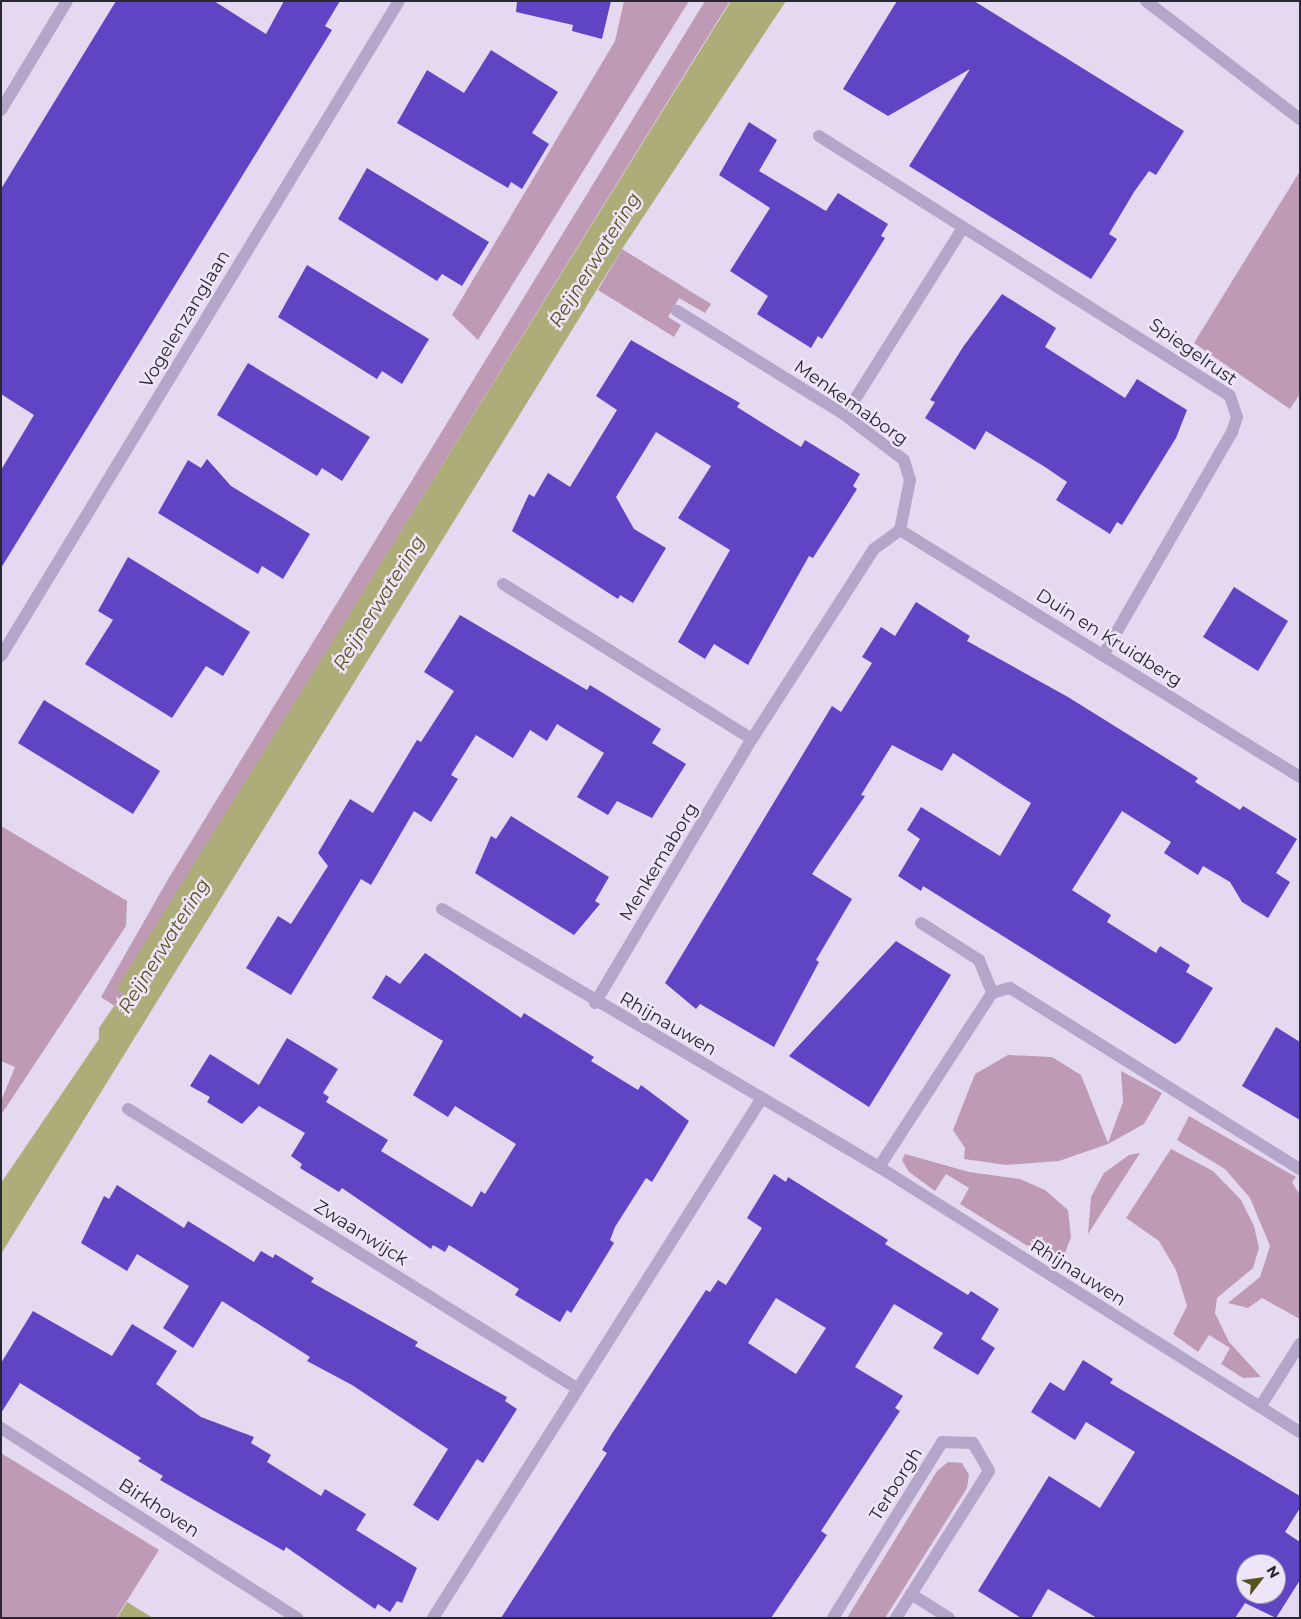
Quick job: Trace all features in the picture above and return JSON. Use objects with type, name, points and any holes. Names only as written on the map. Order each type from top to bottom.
[{"type":"street","points":[[1,110],[67,1]]},
{"type":"street","name":"Vogelenzanglaan","points":[[1,656],[399,1]]},
{"type":"street","points":[[1146,1],[1300,119]]},
{"type":"street","name":"Spiegelrust","points":[[819,136],[962,229],[1230,396],[1237,417],[1103,655]]},
{"type":"street","points":[[845,415],[962,229]]},
{"type":"street","name":"Menkemaborg","points":[[595,1003],[752,739],[874,549],[900,530],[910,480],[904,460],[845,415],[677,311]]},
{"type":"street","name":"Duin en Kruidberg","points":[[900,530],[1300,777]]},
{"type":"street","points":[[503,584],[752,739]]},
{"type":"street","name":"Rhijnauwen","points":[[442,909],[595,1003],[879,1167],[1300,1432]]},
{"type":"street","points":[[921,923],[979,960],[992,993]]},
{"type":"street","points":[[879,1167],[992,993],[1010,988],[1300,1169]]},
{"type":"street","points":[[433,1618],[575,1387],[762,1098]]},
{"type":"street","name":"Zwaanwijck","points":[[128,1109],[575,1387]]},
{"type":"street","points":[[1260,1408],[1300,1344]]},
{"type":"street","name":"Birkhoven","points":[[1,1428],[297,1618]]},
{"type":"street","name":"Terborgh","points":[[833,1618],[942,1442],[973,1443],[989,1471],[896,1618]]},
{"type":"street","points":[[910,1594],[949,1618]]},
{"type":"shaded area","points":[[624,1],[689,1],[478,340],[452,315],[615,41]]},
{"type":"shaded area","points":[[705,1],[730,1],[118,988],[125,996],[119,1009],[101,997],[167,881]]},
{"type":"shaded area","points":[[1300,171],[1300,394],[1290,409],[1194,343]]},
{"type":"shaded area","points":[[622,249],[711,304],[705,313],[679,298],[668,317],[681,325],[674,337],[598,290]]},
{"type":"shaded area","points":[[1,826],[127,901],[126,926],[1,1115],[1,1101],[15,1067],[1,1061]]},
{"type":"shaded area","points":[[1008,1055],[1052,1057],[1081,1075],[1108,1143],[1123,1102],[1121,1071],[1162,1093],[1144,1124],[1108,1144],[1059,1161],[1006,1165],[964,1159],[965,1148],[953,1130],[975,1074]]},
{"type":"shaded area","points":[[1189,1116],[1296,1177],[1292,1182],[1300,1195],[1300,1319],[1262,1298],[1248,1308],[1228,1303],[1260,1277],[1270,1246],[1250,1198],[1225,1169],[1177,1140]]},
{"type":"shaded area","points":[[1171,1149],[1213,1171],[1241,1200],[1254,1226],[1259,1248],[1253,1268],[1217,1298],[1215,1313],[1229,1342],[1261,1377],[1243,1378],[1221,1364],[1230,1348],[1209,1335],[1198,1352],[1173,1334],[1187,1306],[1176,1270],[1159,1241],[1126,1218]]},
{"type":"shaded area","points":[[1140,1153],[1088,1234],[1091,1197],[1104,1173],[1129,1155]]},
{"type":"shaded area","points":[[905,1154],[969,1172],[1020,1179],[1045,1190],[1068,1210],[1071,1237],[1060,1266],[960,1204],[969,1188],[946,1174],[935,1191],[909,1172],[902,1160]]},
{"type":"shaded area","points":[[1,1453],[159,1550],[116,1618],[1,1618]]},
{"type":"shaded area","points":[[948,1462],[962,1463],[969,1475],[967,1488],[885,1618],[847,1618],[937,1471]]},
{"type":"water","name":"Reijnerwatering","points":[[731,1],[786,1],[622,249],[1,1254],[1,1183],[99,1039],[99,1028],[114,1006],[119,1009],[125,996],[117,988]]},
{"type":"water","points":[[127,1602],[153,1618],[117,1618]]},
{"type":"building","points":[[116,1],[214,1],[266,34],[284,1],[340,1],[325,26],[332,30],[1,568],[1,470],[34,415],[1,394],[1,189]]},
{"type":"building","points":[[517,1],[611,1],[602,39],[572,31],[573,25],[516,12]]},
{"type":"building","points":[[897,1],[974,1],[1184,131],[1156,175],[1149,171],[1134,192],[1109,234],[1117,239],[1091,279],[909,166],[970,69],[888,116],[843,89]]},
{"type":"building","points":[[491,50],[558,92],[532,133],[549,144],[522,189],[511,182],[508,188],[397,123],[427,70],[464,93]]},
{"type":"building","points":[[749,122],[777,140],[759,171],[826,211],[838,193],[888,224],[881,236],[885,238],[849,296],[822,339],[818,336],[811,348],[757,314],[768,296],[730,271],[770,208],[719,175]]},
{"type":"building","points":[[367,168],[489,242],[462,286],[442,274],[437,281],[338,219]]},
{"type":"building","points":[[307,265],[429,339],[402,384],[382,371],[377,379],[278,317]]},
{"type":"building","points":[[1002,294],[1056,328],[1045,347],[1125,398],[1137,379],[1187,410],[1176,438],[1122,525],[1117,522],[1110,534],[1056,500],[1067,482],[1045,467],[986,431],[975,450],[925,418],[935,402],[930,400],[963,347]]},
{"type":"building","points":[[631,340],[740,403],[737,407],[801,447],[805,440],[860,474],[853,486],[857,489],[813,558],[809,556],[748,665],[714,644],[705,659],[678,642],[730,550],[678,518],[711,466],[656,432],[616,497],[634,529],[666,548],[633,603],[620,595],[618,599],[512,531],[529,494],[534,497],[548,473],[570,487],[617,410],[596,396]]},
{"type":"building","points":[[248,363],[370,437],[342,481],[322,468],[317,476],[217,415]]},
{"type":"building","points":[[207,459],[231,486],[310,534],[283,579],[262,566],[258,574],[158,513],[188,460],[201,468]]},
{"type":"building","points":[[128,557],[250,632],[223,676],[206,666],[172,718],[85,664],[113,620],[98,611]]},
{"type":"building","points":[[1234,587],[1288,621],[1258,671],[1203,637]]},
{"type":"building","points":[[916,602],[970,636],[967,641],[1068,697],[1198,778],[1195,782],[1240,810],[1243,806],[1297,839],[1276,873],[1290,882],[1268,918],[1242,902],[1230,882],[1203,866],[1198,875],[1164,853],[1171,842],[1122,811],[1072,890],[1111,915],[1107,922],[1156,953],[1160,946],[1190,965],[1186,972],[1213,988],[1180,1041],[1175,1044],[923,886],[921,891],[898,876],[920,839],[907,830],[921,807],[1000,856],[1031,803],[953,753],[942,771],[892,745],[861,795],[865,796],[812,874],[852,899],[816,960],[819,962],[774,1047],[700,1004],[696,1009],[665,983],[832,706],[841,712],[872,663],[862,657],[881,627],[895,636]]},
{"type":"building","points":[[460,615],[587,690],[590,685],[661,729],[652,743],[686,764],[652,818],[617,801],[608,815],[577,797],[604,753],[557,724],[547,741],[530,730],[513,758],[476,735],[451,775],[458,779],[431,822],[414,811],[371,885],[361,879],[291,995],[246,968],[278,916],[291,924],[328,866],[318,853],[350,799],[373,813],[417,740],[421,742],[454,691],[424,672]]},
{"type":"building","points":[[44,700],[160,771],[133,814],[18,743]]},
{"type":"building","points":[[511,816],[609,877],[595,901],[600,904],[574,935],[475,873],[491,836],[496,839]]},
{"type":"building","points":[[896,941],[951,975],[869,1107],[789,1056]]},
{"type":"building","points":[[425,953],[521,1018],[524,1013],[594,1057],[591,1061],[638,1090],[641,1085],[689,1121],[652,1182],[646,1178],[615,1227],[610,1240],[614,1243],[571,1313],[567,1310],[560,1322],[515,1295],[519,1289],[449,1245],[445,1252],[433,1245],[431,1249],[342,1188],[339,1192],[300,1168],[302,1164],[291,1156],[305,1133],[259,1106],[242,1124],[207,1102],[210,1097],[190,1086],[210,1054],[259,1085],[287,1038],[338,1069],[323,1093],[329,1097],[326,1102],[388,1140],[381,1151],[472,1207],[481,1191],[485,1194],[516,1144],[455,1106],[448,1117],[413,1095],[443,1041],[372,998],[386,975],[400,984]]},
{"type":"building","points":[[1276,1027],[1300,1042],[1300,1120],[1242,1086]]},
{"type":"building","points":[[774,1174],[786,1182],[788,1177],[888,1240],[885,1244],[968,1295],[971,1291],[999,1309],[981,1339],[995,1348],[978,1375],[933,1348],[943,1333],[894,1304],[855,1367],[903,1396],[895,1408],[900,1411],[821,1531],[827,1535],[771,1618],[501,1618],[607,1453],[602,1450],[611,1435],[706,1290],[710,1292],[718,1280],[726,1285],[762,1228],[747,1218]],"holes":[[[776,1298],[826,1328],[796,1374],[748,1343]]]},
{"type":"building","points":[[117,1185],[184,1228],[188,1221],[254,1262],[261,1251],[273,1258],[275,1254],[314,1278],[311,1282],[418,1342],[415,1346],[507,1397],[505,1401],[517,1409],[483,1463],[477,1459],[438,1521],[413,1505],[448,1449],[352,1385],[307,1361],[310,1357],[222,1301],[193,1348],[163,1328],[189,1286],[137,1254],[127,1271],[81,1243],[104,1196],[109,1199]]},
{"type":"building","points":[[33,1311],[112,1356],[132,1324],[177,1351],[156,1384],[201,1417],[254,1437],[251,1443],[271,1455],[267,1462],[321,1496],[325,1489],[366,1514],[356,1530],[417,1568],[402,1603],[397,1601],[390,1612],[378,1604],[375,1609],[286,1547],[284,1551],[160,1480],[163,1476],[138,1461],[141,1458],[20,1383],[1,1413],[1,1363]]},
{"type":"building","points":[[1083,1360],[1113,1379],[1110,1383],[1300,1496],[1300,1508],[1285,1532],[1300,1542],[1300,1580],[1286,1602],[1286,1554],[1236,1554],[1236,1604],[1244,1604],[1235,1618],[1097,1618],[1048,1589],[1031,1618],[1021,1618],[978,1591],[1049,1476],[1100,1508],[1135,1452],[1086,1422],[1075,1440],[1031,1412],[1050,1382],[1064,1391]]},
{"type":"building","points":[[1247,1604],[1285,1604],[1276,1618]]}]
